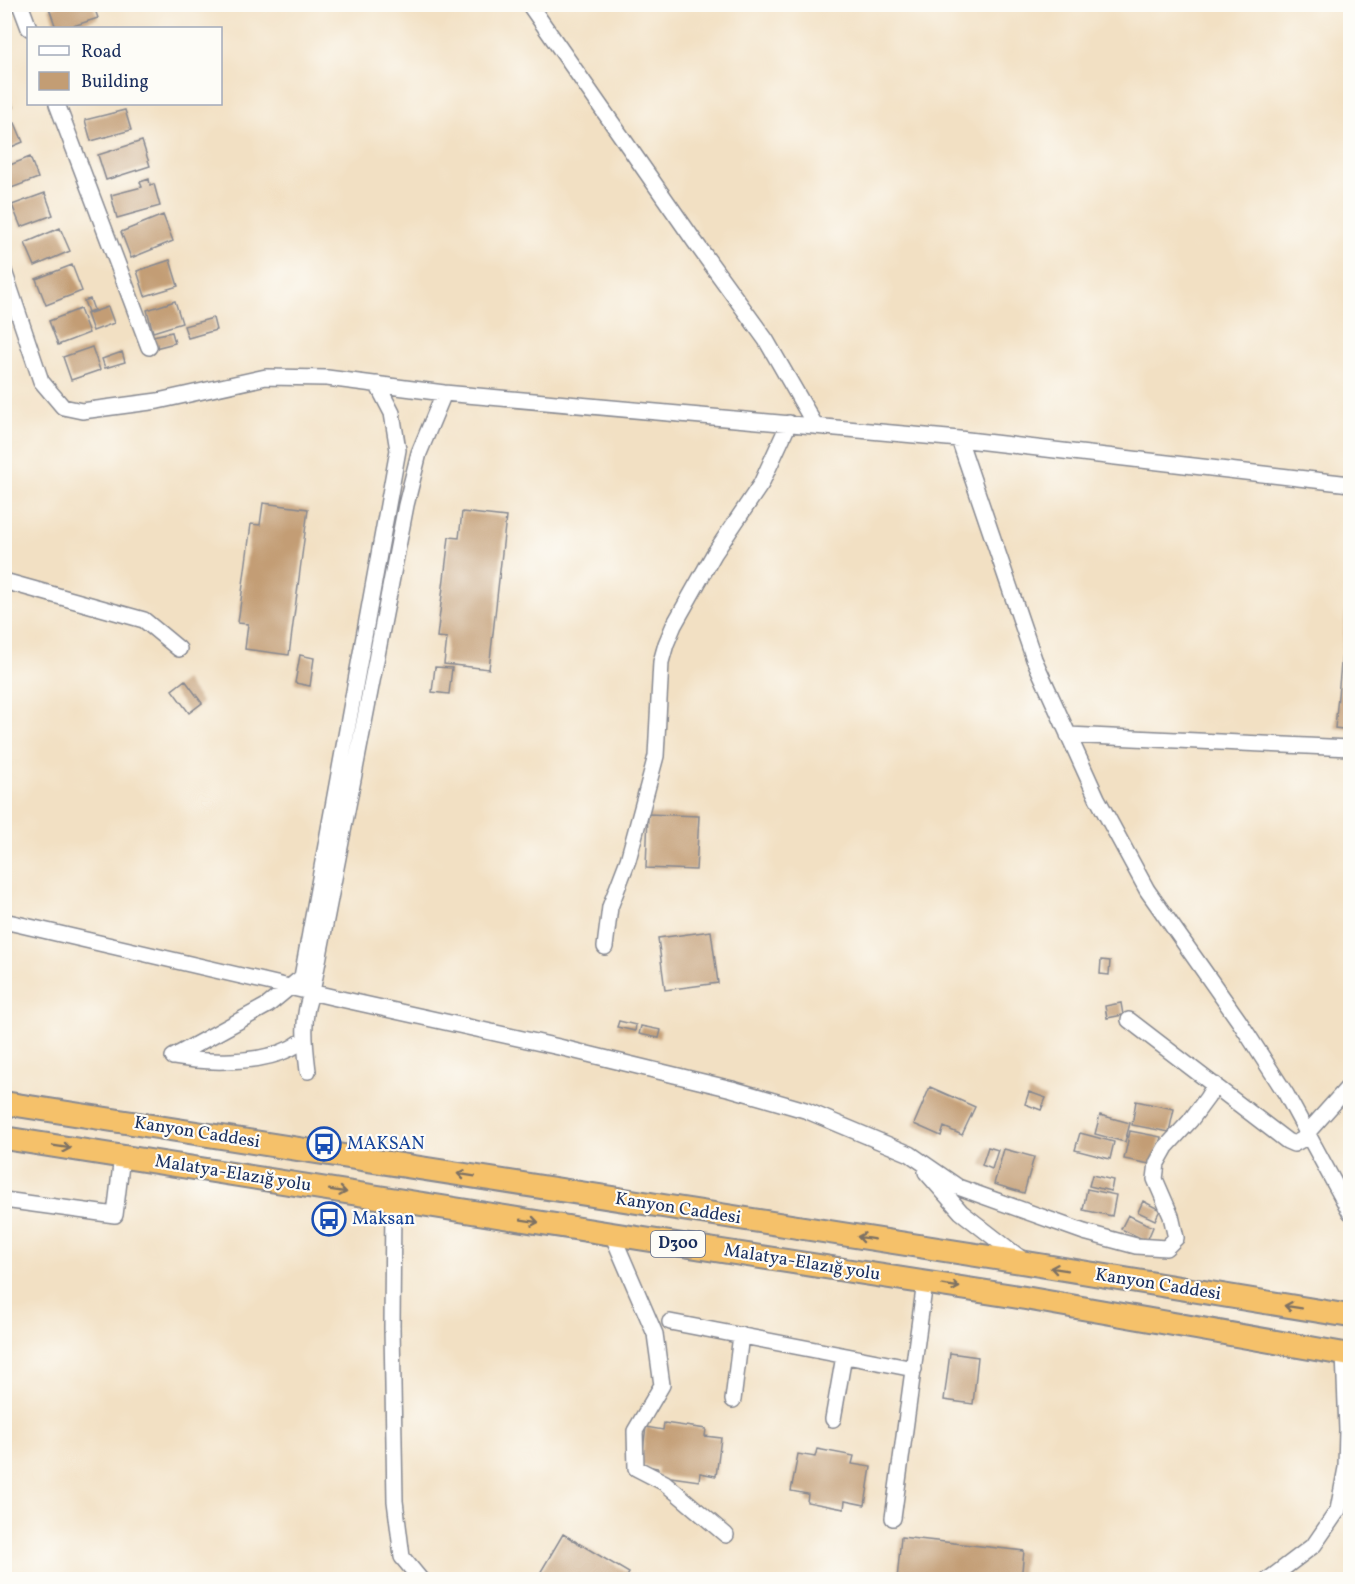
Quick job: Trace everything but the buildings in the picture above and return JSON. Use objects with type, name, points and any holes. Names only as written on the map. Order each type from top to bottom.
[{"type":"highway","name":"Kanyon Caddesi","points":[[4,1102],[1350,1316]]},
{"type":"highway","name":"Malatya-Elazığ yolu","points":[[4,1138],[1025,1298],[1347,1354]]},
{"type":"street","points":[[20,4],[29,27]]},
{"type":"street","points":[[529,4],[766,340],[815,425]]},
{"type":"street","points":[[57,105],[149,347]]},
{"type":"street","points":[[4,271],[41,381],[63,407],[82,411],[158,401],[266,377],[327,378],[444,393],[815,425],[1350,484]]},
{"type":"street","points":[[305,1039],[273,1055],[244,1060],[223,1062],[173,1057],[268,1005],[302,977],[398,450],[392,413],[377,384]]},
{"type":"street","points":[[308,1071],[305,1039],[308,1000],[312,992],[406,505],[419,453],[444,393]]},
{"type":"street","points":[[605,947],[610,906],[628,860],[656,756],[661,662],[666,644],[674,625],[714,554],[761,484],[789,423]]},
{"type":"street","points":[[959,440],[1034,659],[1097,798],[1147,890],[1239,1021],[1286,1094],[1350,1212]]},
{"type":"street","points":[[4,581],[144,620],[179,649]]},
{"type":"street","points":[[1068,735],[1350,748]]},
{"type":"street","points":[[4,921],[559,1047],[732,1089],[805,1110],[910,1155],[958,1187],[1084,1232],[1136,1246],[1166,1248],[1176,1239],[1171,1216],[1155,1179],[1157,1163],[1166,1147],[1215,1085]]},
{"type":"street","points":[[1129,1020],[1287,1141],[1294,1144],[1303,1139],[1350,1086]]},
{"type":"street","points":[[910,1155],[961,1212],[1027,1263]]},
{"type":"street","points":[[4,1200],[115,1215],[122,1156]]},
{"type":"street","points":[[393,1199],[392,1328],[395,1501],[402,1557],[421,1580]]},
{"type":"street","points":[[612,1234],[655,1334],[662,1385],[635,1431],[636,1468],[665,1483],[726,1535]]},
{"type":"street","points":[[893,1518],[925,1282]]},
{"type":"street","points":[[670,1322],[914,1369]]},
{"type":"street","points":[[732,1400],[741,1335]]},
{"type":"street","points":[[1268,1580],[1314,1545],[1338,1510],[1346,1468],[1349,1431],[1347,1354]]},
{"type":"street","points":[[833,1419],[844,1356]]},
{"type":"place","name":"MAKSAN","points":[[324,1144]]},
{"type":"place","name":"Maksan","points":[[329,1219]]}]
